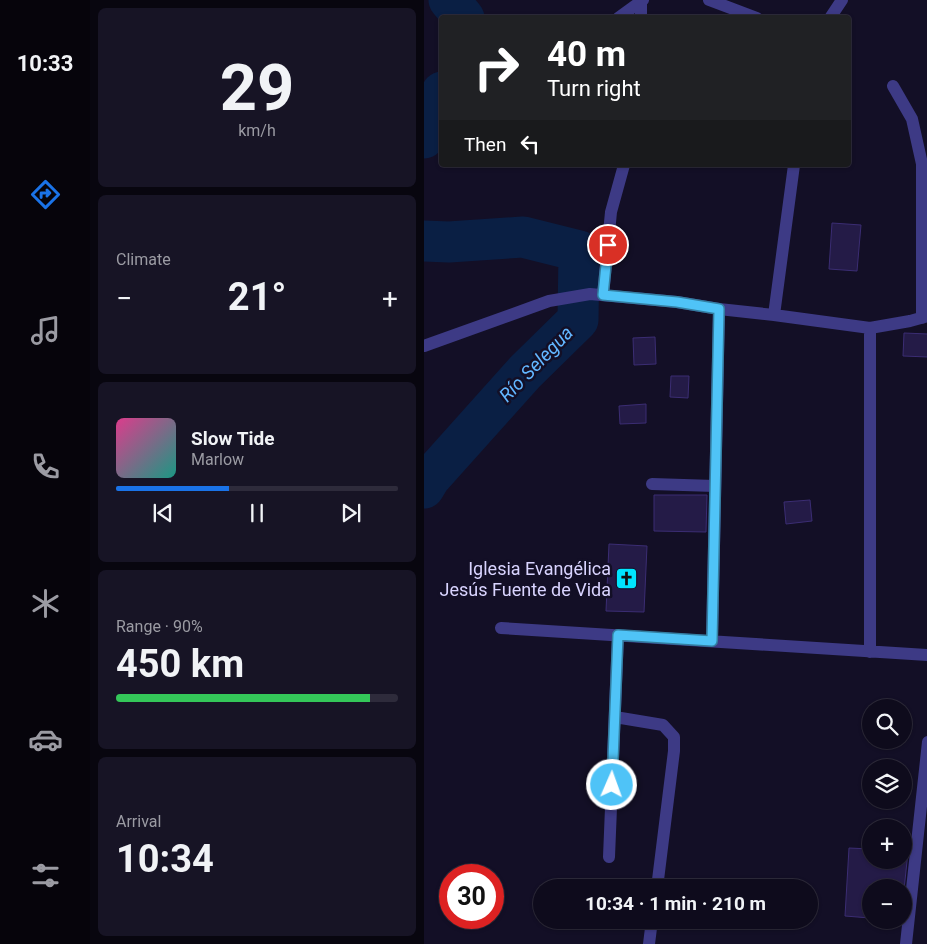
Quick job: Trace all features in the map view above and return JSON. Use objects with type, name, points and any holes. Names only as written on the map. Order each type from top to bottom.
[{"type":"street","points":[[709,0],[748,15]]},
{"type":"street","points":[[832,15],[842,0]]},
{"type":"street","points":[[622,15],[642,1]]},
{"type":"street","points":[[641,15],[642,1]]},
{"type":"street","points":[[424,346],[549,301],[590,294],[677,302],[870,328],[924,317],[922,164],[912,119],[894,86]]},
{"type":"street","points":[[603,295],[611,212],[623,167]]},
{"type":"street","points":[[774,315],[793,167]]},
{"type":"street","points":[[712,641],[719,309]]},
{"type":"street","points":[[870,328],[870,652]]},
{"type":"street","points":[[652,484],[715,486]]},
{"type":"street","points":[[501,628],[927,655]]},
{"type":"street","points":[[609,857],[618,635]]},
{"type":"street","points":[[615,717],[663,725],[674,736],[674,751],[658,879]]},
{"type":"street","points":[[906,944],[924,813],[927,742]]},
{"type":"street","points":[[649,944],[651,929]]},
{"type":"building","points":[[832,223],[861,225],[857,271],[829,269]]},
{"type":"building","points":[[904,333],[928,334],[928,357],[903,356]]},
{"type":"building","points":[[655,337],[656,364],[634,365],[633,338]]},
{"type":"building","points":[[671,376],[689,376],[688,398],[670,397]]},
{"type":"building","points":[[646,404],[646,423],[620,424],[619,406]]},
{"type":"building","points":[[654,495],[707,495],[706,532],[654,531]]},
{"type":"building","points":[[810,500],[812,521],[786,524],[784,502]]},
{"type":"building","name":"Iglesia Evangélica Jesús Fuente de Vida","points":[[609,544],[647,546],[644,612],[606,611]]},
{"type":"building","points":[[849,848],[862,849],[862,869],[906,869],[905,879],[862,879],[862,917],[845,916]]},
{"type":"waterway","name":"Río Selegua","points":[[449,0],[462,15]]},
{"type":"waterway","name":"Río Selegua","points":[[424,138],[439,100]]},
{"type":"waterway","name":"Río Selegua","points":[[424,241],[449,242],[523,237],[579,251],[578,320],[525,372],[430,478],[424,488]]},
{"type":"place","name":"Iglesia Evangélica Jesús Fuente de Vida","points":[[627,578]]},
{"type":"route","points":[[608,245],[603,295],[677,302],[719,309],[712,641],[618,635],[612,785]]}]
